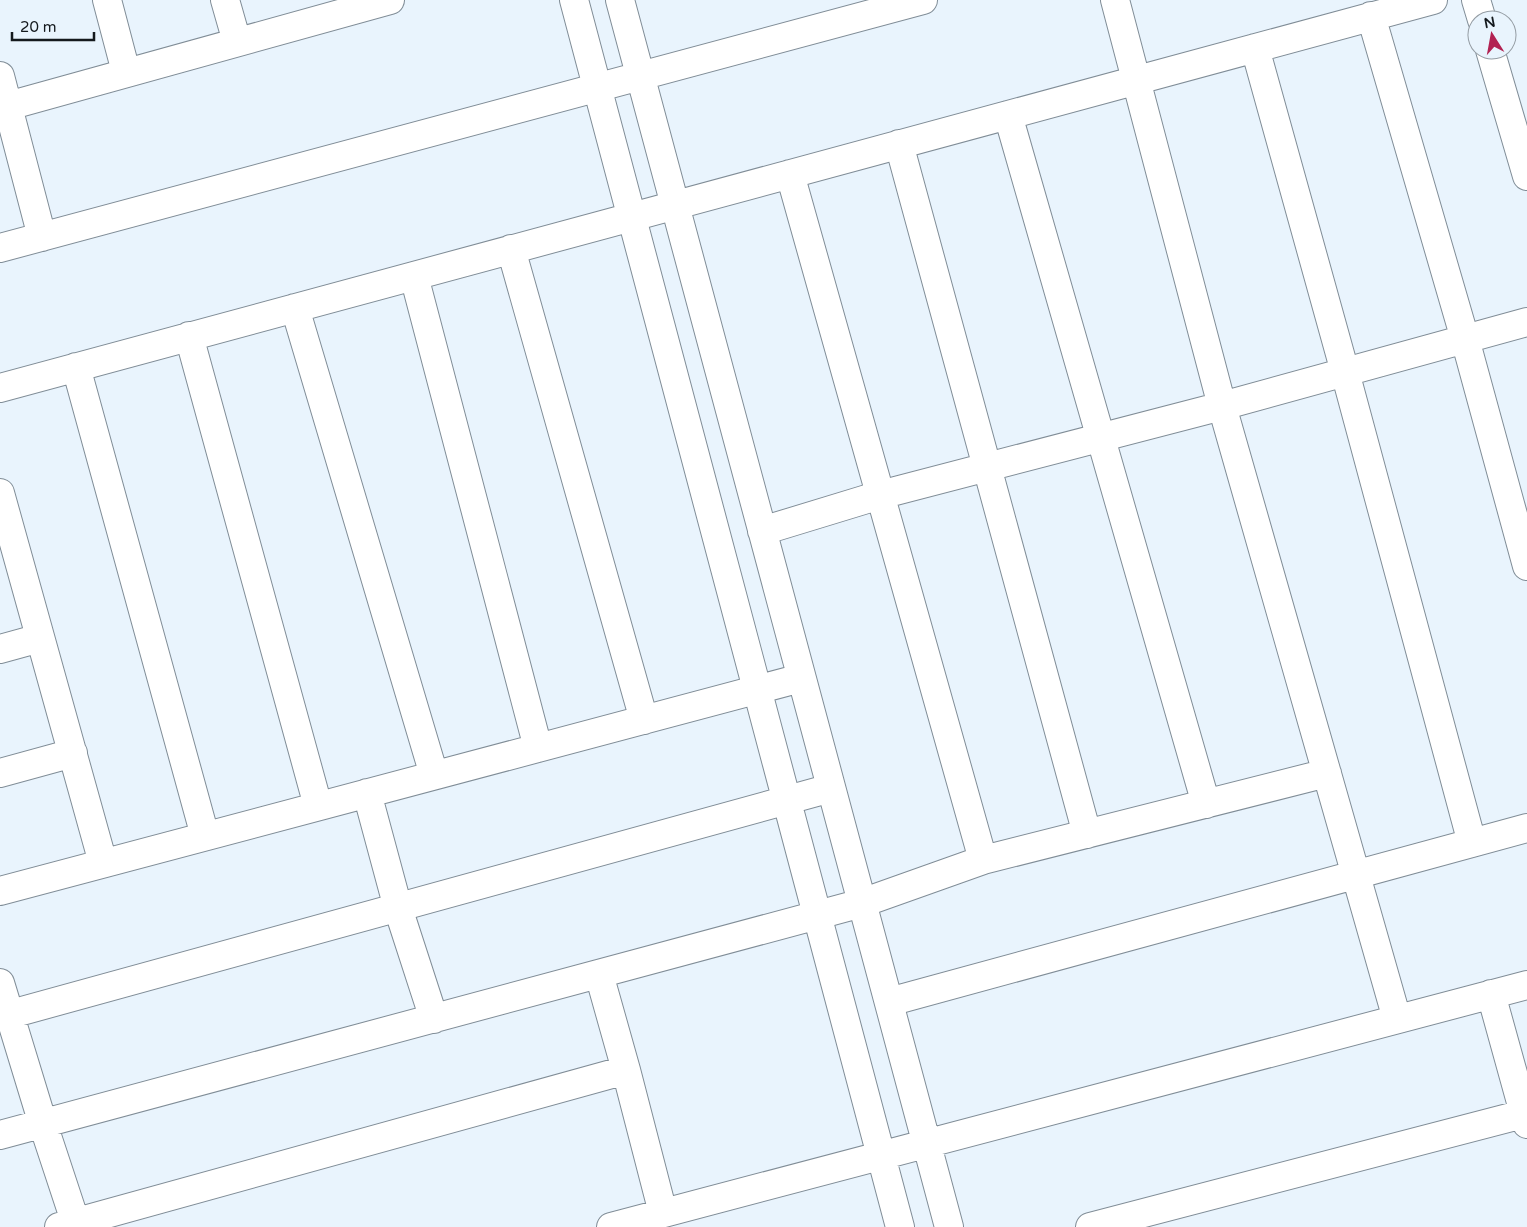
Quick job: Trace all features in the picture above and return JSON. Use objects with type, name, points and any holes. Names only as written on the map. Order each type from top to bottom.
[{"type":"street","points":[[106,0],[126,72]]},
{"type":"street","points":[[225,0],[237,42]]},
{"type":"street","points":[[8,106],[237,42],[340,6],[390,0]]},
{"type":"street","points":[[574,0],[900,1227]]},
{"type":"street","points":[[620,0],[949,1227]]},
{"type":"street","points":[[0,248],[923,0]]},
{"type":"street","points":[[1115,0],[1222,406],[1398,1019]]},
{"type":"street","points":[[0,388],[1432,0]]},
{"type":"street","points":[[1371,16],[1465,339],[1527,566]]},
{"type":"street","points":[[1255,48],[1346,372],[1472,843]]},
{"type":"street","points":[[1493,60],[1527,176]]},
{"type":"street","points":[[0,76],[42,237]]},
{"type":"street","points":[[1008,115],[1206,804]]},
{"type":"street","points":[[900,144],[1087,834]]},
{"type":"street","points":[[790,174],[983,860]]},
{"type":"street","points":[[511,250],[644,720]]},
{"type":"street","points":[[414,276],[538,748]]},
{"type":"street","points":[[295,308],[434,775]]},
{"type":"street","points":[[762,531],[880,495],[1222,406],[1527,322]]},
{"type":"street","points":[[190,336],[318,806]]},
{"type":"street","points":[[76,367],[205,836]]},
{"type":"street","points":[[0,493],[103,863]]},
{"type":"street","points":[[0,648],[40,638]]},
{"type":"street","points":[[0,891],[802,678]]},
{"type":"street","points":[[0,773],[72,753]]},
{"type":"street","points":[[0,1135],[862,903],[983,860],[1327,773]]},
{"type":"street","points":[[5,1016],[831,788]]},
{"type":"street","points":[[367,794],[398,908],[434,1018]]},
{"type":"street","points":[[889,1002],[1527,828]]},
{"type":"street","points":[[599,974],[663,1213]]},
{"type":"street","points":[[0,983],[5,1016],[42,1124],[70,1226],[626,1070]]},
{"type":"street","points":[[610,1227],[1527,985]]},
{"type":"street","points":[[1090,1227],[1526,1117],[1491,994]]}]
